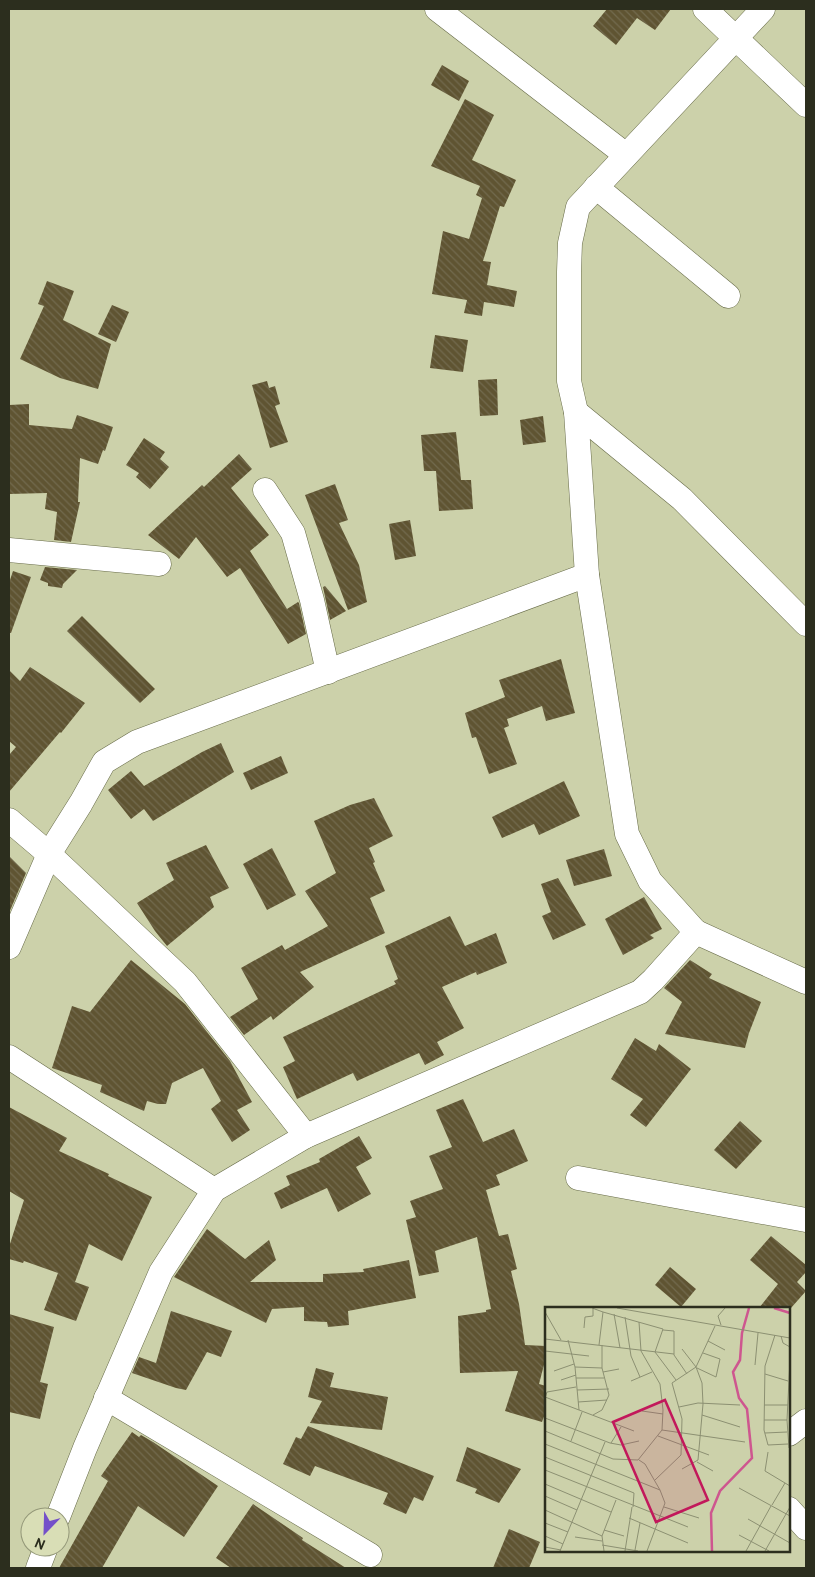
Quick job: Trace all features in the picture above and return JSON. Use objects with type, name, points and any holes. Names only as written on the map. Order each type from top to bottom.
[{"type":"street","points":[[437,9],[626,155]]},
{"type":"street","points":[[705,9],[806,105]]},
{"type":"street","points":[[763,9],[578,207],[570,243],[569,381],[576,412],[587,575],[627,834],[650,881],[696,932],[806,982]]},
{"type":"street","points":[[596,188],[728,296]]},
{"type":"street","points":[[576,412],[682,500],[806,624]]},
{"type":"street","points":[[265,490],[293,533],[312,600],[328,672]]},
{"type":"street","points":[[9,550],[159,564]]},
{"type":"street","points":[[9,947],[49,854],[104,762],[137,742],[587,575]]},
{"type":"street","points":[[9,820],[49,854],[195,993],[306,1136]]},
{"type":"street","points":[[62,1507],[106,1398],[161,1272],[214,1190],[306,1136],[640,992],[696,932]]},
{"type":"street","points":[[9,1056],[214,1190]]},
{"type":"street","points":[[578,1178],[806,1220]]},
{"type":"street","points":[[106,1398],[370,1555]]},
{"type":"street","points":[[790,1433],[806,1421]]},
{"type":"street","points":[[790,1510],[806,1528]]},
{"type":"building","points":[[607,9],[671,9],[655,30],[637,18],[616,45],[593,26]]},
{"type":"building","points":[[442,65],[469,81],[459,101],[431,85]]},
{"type":"building","points":[[465,99],[494,115],[472,160],[516,180],[504,207],[500,206],[483,261],[491,262],[487,285],[517,291],[514,307],[484,302],[482,316],[464,313],[467,300],[432,294],[443,231],[469,239],[482,198],[476,195],[480,186],[431,166]]},
{"type":"building","points":[[47,281],[74,291],[63,320],[111,344],[98,389],[60,378],[20,359],[44,306],[38,304]]},
{"type":"building","points":[[112,305],[129,312],[116,342],[98,334]]},
{"type":"building","points":[[435,335],[468,340],[463,372],[430,368]]},
{"type":"building","points":[[497,379],[498,415],[480,416],[478,380]]},
{"type":"building","points":[[267,381],[269,388],[275,386],[280,404],[275,406],[288,442],[270,448],[252,385]]},
{"type":"building","points":[[29,404],[29,425],[72,429],[77,415],[113,427],[105,451],[103,450],[98,464],[80,458],[78,502],[80,502],[71,542],[54,540],[57,512],[45,509],[47,493],[9,494],[9,405]]},
{"type":"building","points":[[543,416],[546,442],[523,445],[520,420]]},
{"type":"building","points":[[456,432],[461,480],[471,480],[473,509],[439,511],[436,471],[424,471],[421,435]]},
{"type":"building","points":[[144,438],[165,452],[160,459],[169,467],[150,489],[136,477],[139,473],[126,465]]},
{"type":"building","points":[[239,454],[252,469],[231,488],[269,535],[250,551],[287,609],[299,603],[306,634],[288,644],[240,568],[227,577],[196,537],[179,559],[148,535]]},
{"type":"building","points":[[335,484],[348,520],[339,523],[359,565],[367,602],[348,610],[305,495]]},
{"type":"building","points":[[410,520],[416,556],[395,560],[389,524]]},
{"type":"building","points":[[45,567],[77,570],[63,584],[62,588],[48,586],[48,583],[40,580]]},
{"type":"building","points":[[13,571],[31,577],[11,633],[9,633],[9,583]]},
{"type":"building","points":[[325,586],[346,611],[330,620],[323,587]]},
{"type":"building","points":[[82,616],[155,689],[140,703],[67,631]]},
{"type":"building","points":[[561,659],[575,713],[546,721],[542,706],[507,719],[509,726],[504,728],[517,764],[489,774],[476,737],[472,738],[465,713],[505,697],[499,680]]},
{"type":"building","points":[[30,667],[85,703],[9,792],[9,755],[16,747],[9,741],[9,670],[20,681]]},
{"type":"building","points":[[221,743],[234,772],[153,821],[144,809],[131,819],[108,790],[131,771],[144,786]]},
{"type":"building","points":[[281,756],[288,773],[251,790],[243,773]]},
{"type":"building","points":[[564,781],[580,816],[539,835],[534,824],[502,838],[492,817]]},
{"type":"building","points":[[374,798],[393,836],[369,848],[385,891],[370,898],[385,933],[300,972],[314,987],[273,1020],[271,1016],[244,1035],[230,1017],[258,999],[241,968],[282,945],[285,950],[328,926],[305,891],[336,873],[314,821],[350,805]]},
{"type":"building","points":[[206,845],[229,888],[210,897],[214,907],[167,946],[137,903],[174,880],[166,863]]},
{"type":"building","points":[[272,848],[296,895],[267,910],[243,864]]},
{"type":"building","points":[[604,849],[612,876],[574,886],[566,860]]},
{"type":"building","points":[[9,856],[26,873],[9,913]]},
{"type":"building","points":[[558,878],[586,925],[553,940],[542,916],[551,912],[541,884]]},
{"type":"building","points":[[644,897],[662,929],[650,935],[654,938],[623,955],[605,919]]},
{"type":"building","points":[[450,916],[465,946],[496,933],[507,963],[477,975],[476,972],[442,987],[464,1028],[437,1042],[444,1055],[425,1065],[419,1053],[357,1081],[353,1073],[297,1099],[283,1067],[295,1061],[283,1037],[396,984],[394,981],[398,979],[385,946]]},
{"type":"building","points":[[131,960],[185,1004],[230,1061],[252,1102],[237,1110],[250,1130],[232,1142],[211,1109],[221,1101],[203,1068],[172,1083],[166,1104],[147,1101],[144,1111],[100,1092],[102,1085],[52,1068],[72,1006],[90,1012]]},
{"type":"building","points":[[690,960],[712,974],[709,978],[761,1002],[745,1048],[665,1034],[682,1002],[664,988]]},
{"type":"building","points":[[635,1038],[656,1051],[659,1044],[691,1069],[646,1127],[630,1115],[643,1099],[611,1079]]},
{"type":"building","points":[[463,1099],[483,1142],[514,1129],[528,1161],[496,1175],[500,1185],[486,1190],[499,1236],[508,1234],[517,1269],[511,1271],[519,1304],[525,1345],[545,1346],[545,1361],[539,1384],[545,1386],[545,1414],[542,1422],[505,1411],[518,1371],[460,1373],[458,1316],[486,1312],[486,1310],[491,1309],[477,1237],[435,1251],[439,1272],[419,1276],[406,1220],[416,1217],[410,1201],[443,1189],[429,1156],[452,1147],[436,1110]]},
{"type":"building","points":[[9,1107],[67,1138],[59,1151],[109,1174],[108,1176],[152,1197],[122,1261],[89,1244],[75,1282],[89,1287],[76,1321],[44,1310],[58,1273],[24,1261],[23,1263],[9,1259],[9,1247],[24,1200],[9,1191]]},
{"type":"building","points":[[740,1121],[762,1141],[736,1169],[714,1150]]},
{"type":"building","points":[[359,1136],[372,1158],[356,1167],[371,1194],[338,1212],[327,1188],[281,1209],[274,1193],[290,1185],[286,1176],[320,1162],[319,1159]]},
{"type":"building","points":[[207,1229],[245,1259],[269,1240],[276,1260],[250,1282],[323,1282],[323,1274],[364,1272],[363,1269],[409,1260],[416,1298],[348,1311],[349,1325],[328,1327],[327,1322],[304,1321],[304,1307],[272,1309],[266,1323],[174,1277]]},
{"type":"building","points":[[771,1236],[806,1265],[806,1272],[797,1282],[806,1291],[791,1308],[760,1307],[778,1284],[750,1260]]},
{"type":"building","points":[[670,1267],[696,1289],[681,1307],[655,1285]]},
{"type":"building","points":[[171,1311],[232,1331],[221,1357],[207,1352],[186,1390],[132,1373],[139,1357],[156,1363]]},
{"type":"building","points":[[9,1314],[54,1327],[40,1382],[48,1384],[40,1419],[9,1412]]},
{"type":"building","points":[[316,1368],[334,1373],[330,1387],[388,1397],[382,1430],[310,1423],[322,1401],[308,1397]]},
{"type":"building","points":[[308,1426],[434,1476],[423,1501],[414,1497],[406,1514],[383,1504],[388,1493],[315,1466],[310,1476],[283,1464],[296,1437],[301,1439]]},
{"type":"building","points":[[132,1432],[139,1437],[141,1435],[153,1442],[218,1486],[184,1537],[138,1506],[102,1568],[59,1568],[65,1557],[70,1557],[70,1548],[108,1481],[101,1476]]},
{"type":"building","points":[[467,1447],[521,1469],[499,1503],[475,1493],[477,1489],[456,1481]]},
{"type":"building","points":[[253,1504],[303,1538],[302,1540],[346,1568],[231,1568],[216,1558]]},
{"type":"building","points":[[509,1529],[540,1542],[529,1568],[493,1568]]}]
